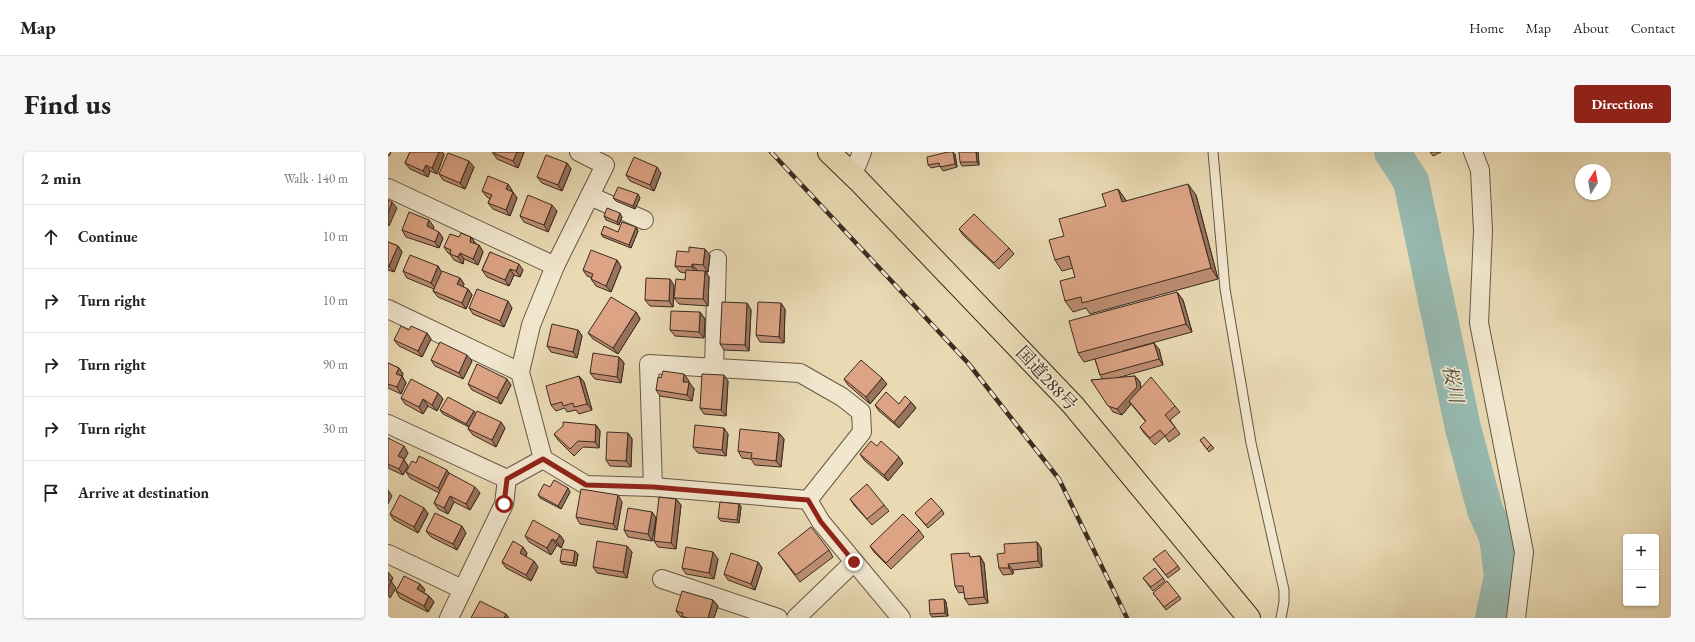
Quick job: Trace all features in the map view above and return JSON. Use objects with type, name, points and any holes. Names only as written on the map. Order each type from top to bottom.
[{"type":"highway","name":"国道288号","points":[[829,152],[853,174],[1073,405],[1249,618]]},
{"type":"street","points":[[579,152],[605,165],[555,266],[531,325],[520,372],[543,459],[586,485],[653,487],[808,500]]},
{"type":"street","points":[[853,174],[862,152]]},
{"type":"street","points":[[1473,152],[1480,170],[1483,231],[1479,323],[1524,552],[1516,618]]},
{"type":"street","points":[[388,188],[555,266]]},
{"type":"street","points":[[590,196],[644,220]]},
{"type":"street","points":[[714,368],[717,259]]},
{"type":"street","points":[[388,309],[520,372]]},
{"type":"street","points":[[653,487],[649,364],[800,373],[842,397],[861,412],[862,432],[808,500]]},
{"type":"street","points":[[388,424],[507,479]]},
{"type":"street","points":[[507,479],[543,459]]},
{"type":"street","points":[[449,618],[504,504],[507,479]]},
{"type":"street","points":[[808,500],[821,522],[901,618]]},
{"type":"street","points":[[388,554],[462,589]]},
{"type":"street","points":[[796,618],[854,562]]},
{"type":"street","points":[[662,579],[778,618]]},
{"type":"lane","points":[[1213,152],[1225,289],[1251,443],[1284,590],[1284,602],[1281,618]]},
{"type":"building","points":[[410,152],[439,152],[432,168],[426,165],[423,171],[405,163]]},
{"type":"building","points":[[493,152],[517,152],[513,161]]},
{"type":"building","points":[[953,152],[955,164],[940,167],[939,163],[928,165],[927,157]]},
{"type":"building","points":[[959,152],[976,152],[977,162],[960,162]]},
{"type":"building","points":[[448,153],[469,161],[460,183],[439,174]]},
{"type":"building","points":[[546,155],[567,163],[558,185],[537,177]]},
{"type":"building","points":[[634,157],[657,167],[650,185],[626,175]]},
{"type":"building","points":[[488,176],[508,184],[506,189],[513,192],[506,210],[488,203],[492,195],[482,191]]},
{"type":"building","points":[[1188,184],[1211,268],[1082,303],[1081,297],[1065,301],[1060,281],[1075,277],[1069,256],[1055,260],[1049,240],[1064,236],[1059,219],[1106,206],[1102,194],[1118,189],[1122,202]]},
{"type":"building","points":[[618,187],[638,194],[633,206],[613,198]]},
{"type":"building","points":[[528,195],[552,205],[544,225],[520,216]]},
{"type":"building","points":[[388,200],[392,202],[388,213]]},
{"type":"building","points":[[607,208],[620,213],[617,222],[604,216]]},
{"type":"building","points":[[409,212],[429,220],[427,226],[439,232],[435,242],[402,230]]},
{"type":"building","points":[[974,214],[1009,248],[994,263],[959,229]]},
{"type":"building","points":[[622,222],[636,227],[629,245],[601,234],[604,226],[618,232]]},
{"type":"building","points":[[461,233],[471,237],[470,242],[479,245],[473,259],[460,253],[458,257],[450,254],[451,250],[444,247],[450,234],[459,237]]},
{"type":"building","points":[[388,242],[398,246],[389,266],[388,266]]},
{"type":"building","points":[[689,247],[705,249],[703,265],[692,264],[692,267],[675,266],[677,251],[689,252]]},
{"type":"building","points":[[591,250],[617,260],[606,286],[591,279],[593,274],[583,270]]},
{"type":"building","points":[[490,252],[519,264],[516,271],[510,269],[505,280],[482,270]]},
{"type":"building","points":[[410,255],[438,266],[431,283],[403,271]]},
{"type":"building","points":[[686,270],[705,271],[703,299],[674,298],[676,279],[685,280]]},
{"type":"building","points":[[442,271],[460,278],[457,284],[468,289],[462,303],[433,291]]},
{"type":"building","points":[[646,278],[670,279],[669,301],[645,300]]},
{"type":"building","points":[[477,289],[508,301],[500,321],[469,308]]},
{"type":"building","points":[[1177,292],[1186,324],[1078,353],[1069,321]]},
{"type":"building","points":[[611,297],[636,312],[613,348],[588,333]]},
{"type":"building","points":[[722,302],[747,303],[745,345],[720,344]]},
{"type":"building","points":[[758,302],[781,303],[779,337],[756,335]]},
{"type":"building","points":[[671,311],[700,312],[699,332],[670,330]]},
{"type":"building","points":[[552,324],[578,330],[573,352],[547,346]]},
{"type":"building","points":[[401,326],[409,330],[411,326],[427,333],[418,351],[394,340]]},
{"type":"building","points":[[440,342],[467,355],[459,373],[431,360]]},
{"type":"building","points":[[1154,343],[1159,359],[1100,375],[1095,359]]},
{"type":"building","points":[[593,353],[619,357],[617,377],[590,373]]},
{"type":"building","points":[[861,360],[882,378],[866,397],[844,379]]},
{"type":"building","points":[[388,363],[399,368],[396,374],[402,376],[397,387],[388,384]]},
{"type":"building","points":[[477,364],[507,379],[497,398],[468,384]]},
{"type":"building","points":[[663,371],[684,374],[683,382],[689,382],[687,395],[656,390],[658,377],[661,378]]},
{"type":"building","points":[[702,374],[724,375],[721,410],[700,408]]},
{"type":"building","points":[[579,376],[587,404],[574,407],[573,403],[563,406],[562,402],[551,405],[546,386]]},
{"type":"building","points":[[1135,376],[1137,387],[1117,409],[1108,406],[1091,380]]},
{"type":"building","points":[[1151,377],[1175,406],[1165,415],[1175,427],[1165,436],[1160,430],[1150,438],[1140,427],[1146,421],[1129,401]]},
{"type":"building","points":[[411,379],[438,393],[432,405],[423,399],[419,407],[401,398]]},
{"type":"building","points":[[886,392],[899,404],[905,396],[911,402],[894,422],[875,405]]},
{"type":"building","points":[[448,397],[474,411],[466,424],[440,410]]},
{"type":"building","points":[[477,411],[501,422],[492,440],[468,429]]},
{"type":"building","points":[[563,422],[596,425],[595,442],[578,441],[570,449],[554,434],[563,426]]},
{"type":"building","points":[[695,425],[724,428],[722,450],[693,447]]},
{"type":"building","points":[[740,429],[779,433],[776,461],[751,458],[752,453],[738,451]]},
{"type":"building","points":[[607,432],[628,433],[626,461],[606,460]]},
{"type":"building","points":[[1204,437],[1211,445],[1207,449],[1200,440]]},
{"type":"building","points":[[388,438],[404,446],[398,456],[404,459],[399,469],[388,464]]},
{"type":"building","points":[[871,441],[877,446],[881,441],[899,457],[884,475],[860,454]]},
{"type":"building","points":[[419,456],[447,470],[438,488],[406,472],[412,461],[416,463]]},
{"type":"building","points":[[449,473],[475,487],[466,504],[450,496],[444,508],[434,503]]},
{"type":"building","points":[[554,480],[568,488],[558,506],[538,495],[544,484],[550,487]]},
{"type":"building","points":[[867,484],[884,505],[867,519],[850,499]]},
{"type":"building","points":[[581,489],[618,495],[613,524],[576,517]]},
{"type":"building","points":[[400,495],[424,508],[414,527],[390,514]]},
{"type":"building","points":[[659,497],[676,499],[671,543],[654,541]]},
{"type":"building","points":[[931,498],[942,510],[926,525],[915,513]]},
{"type":"building","points":[[720,502],[739,504],[737,520],[718,518]]},
{"type":"building","points":[[628,508],[652,512],[648,534],[624,530]]},
{"type":"building","points":[[435,513],[462,526],[453,544],[426,531]]},
{"type":"building","points":[[903,514],[919,530],[886,563],[870,546]]},
{"type":"building","points":[[533,520],[560,535],[556,541],[552,539],[547,548],[525,536]]},
{"type":"building","points":[[811,527],[829,550],[796,575],[778,553]]},
{"type":"building","points":[[513,541],[523,547],[520,553],[534,561],[526,575],[502,562]]},
{"type":"building","points":[[597,541],[627,546],[623,572],[593,567]]},
{"type":"building","points":[[1037,542],[1038,561],[1008,564],[1009,568],[999,568],[997,554],[1005,553],[1004,544]]},
{"type":"building","points":[[686,547],[713,552],[709,573],[682,568]]},
{"type":"building","points":[[562,549],[575,551],[573,563],[560,561]]},
{"type":"building","points":[[1165,550],[1178,566],[1166,575],[1153,559]]},
{"type":"building","points":[[731,553],[758,562],[751,584],[724,574]]},
{"type":"building","points":[[969,553],[970,557],[980,556],[984,597],[965,599],[963,586],[955,586],[951,554]]},
{"type":"building","points":[[1155,568],[1163,578],[1151,587],[1143,578]]},
{"type":"building","points":[[404,576],[420,584],[417,589],[429,596],[424,606],[396,591]]},
{"type":"building","points":[[388,580],[391,581],[388,588]]},
{"type":"building","points":[[1167,581],[1179,596],[1164,607],[1153,593]]},
{"type":"building","points":[[682,591],[713,600],[708,618],[688,618],[682,616],[683,613],[676,611]]},
{"type":"building","points":[[944,599],[945,613],[930,614],[929,600]]},
{"type":"building","points":[[480,601],[506,614],[504,618],[471,618]]},
{"type":"waterway","name":"桜川","points":[[1392,152],[1411,181],[1463,428],[1485,510],[1497,537],[1502,576],[1493,618]]},
{"type":"railway","points":[[771,152],[968,363],[1059,479],[1127,618]]},
{"type":"route","points":[[504,504],[507,479],[543,459],[586,485],[653,487],[808,500],[821,522],[854,562]]}]
